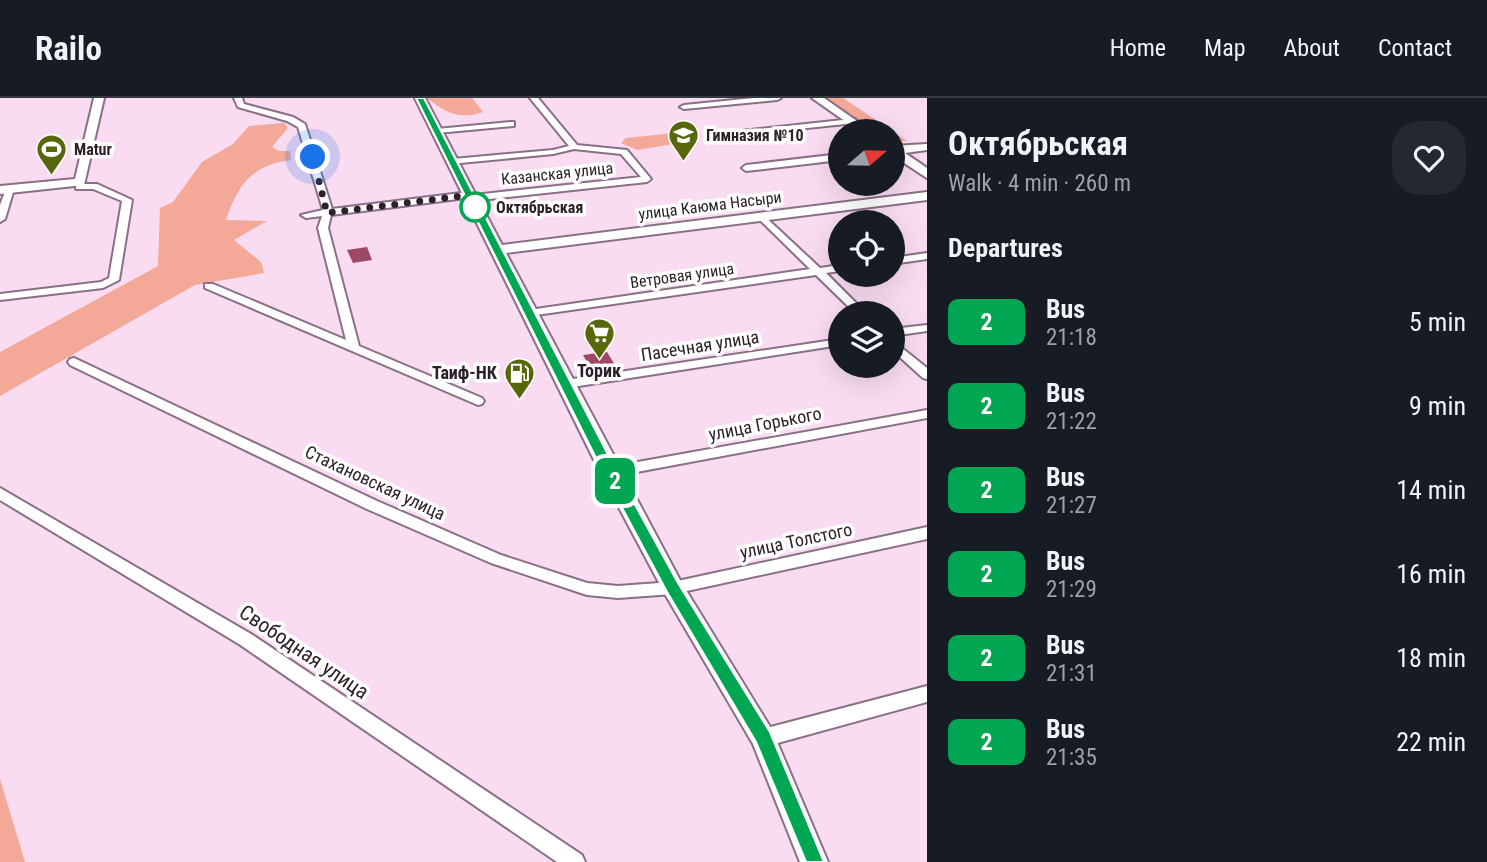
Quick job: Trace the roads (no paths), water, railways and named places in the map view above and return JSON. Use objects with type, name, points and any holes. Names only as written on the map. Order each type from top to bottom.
[{"type":"main road","points":[[420,98],[610,472],[673,588],[763,738],[814,862]]},
{"type":"main road","points":[[817,98],[849,119]]},
{"type":"main road","points":[[5,189],[80,182],[102,99]]},
{"type":"main road","points":[[905,149],[927,147]]},
{"type":"main road","points":[[905,158],[924,171]]},
{"type":"main road","name":"улица Каюма Насыри","points":[[497,250],[927,196]]},
{"type":"main road","points":[[798,819],[801,862]]},
{"type":"street","points":[[238,98],[241,105],[289,119],[302,127],[308,138],[327,213],[323,228],[354,348]]},
{"type":"street","points":[[453,162],[553,152],[574,147],[534,98]]},
{"type":"street","points":[[684,107],[777,98]]},
{"type":"street","points":[[437,131],[511,124]]},
{"type":"street","points":[[722,135],[828,124]]},
{"type":"street","name":"Казанская улица","points":[[306,215],[647,179],[624,152],[574,147]]},
{"type":"street","points":[[746,168],[828,158]]},
{"type":"street","points":[[0,297],[103,285],[117,276],[127,200],[94,186],[79,187],[80,182]]},
{"type":"street","points":[[0,219],[5,189]]},
{"type":"street","points":[[761,216],[849,301]]},
{"type":"street","points":[[905,259],[927,256]]},
{"type":"street","name":"Ветровая улица","points":[[529,313],[828,270]]},
{"type":"street","points":[[209,286],[478,401]]},
{"type":"street","points":[[905,331],[927,328]]},
{"type":"street","name":"Пасечная улица","points":[[566,384],[828,344]]},
{"type":"street","points":[[905,355],[927,375]]},
{"type":"street","name":"Стахановская улица","points":[[74,362],[372,505],[496,559],[587,589],[618,592],[673,588]]},
{"type":"street","name":"улица Горького","points":[[610,472],[927,414]]},
{"type":"street","name":"Свободная улица","points":[[0,493],[245,639],[575,862]]},
{"type":"street","name":"улица Толстого","points":[[673,588],[927,533]]},
{"type":"street","points":[[763,738],[927,694]]},
{"type":"place","name":"Гимназия №10","points":[[683,162]]},
{"type":"place","name":"Matur","points":[[51,176]]},
{"type":"place","name":"Октябрьская","points":[[475,207]]},
{"type":"place","name":"Торик","points":[[599,360]]},
{"type":"place","name":"Таиф-НК","points":[[520,400]]}]
